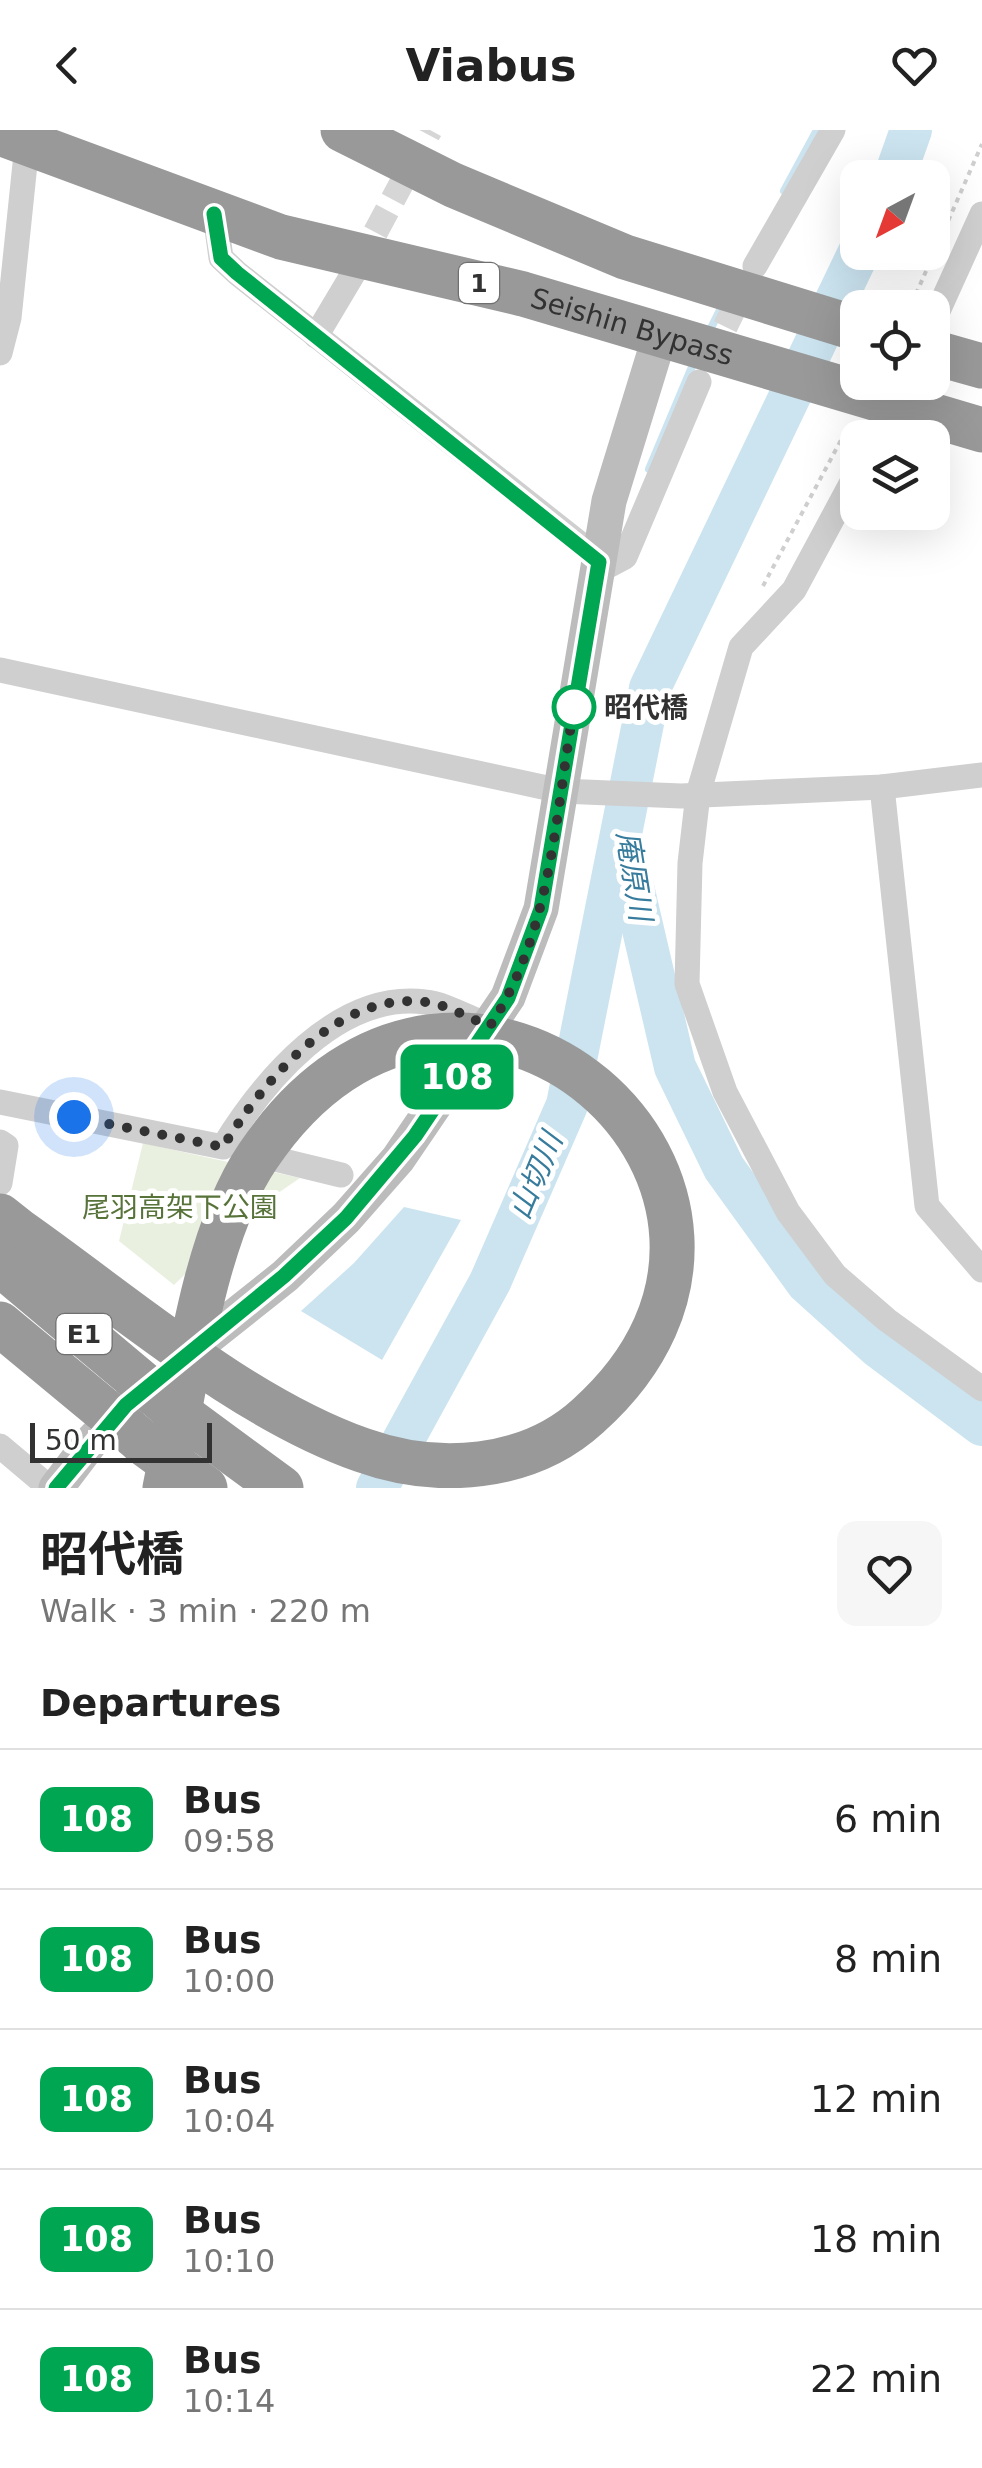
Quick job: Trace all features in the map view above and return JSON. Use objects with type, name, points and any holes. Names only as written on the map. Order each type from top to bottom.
[{"type":"highway","points":[[343,130],[538,224],[625,257],[763,284],[840,320]]},
{"type":"highway","name":"Seishin Bypass","points":[[19,136],[282,238],[523,294],[660,332],[742,355],[840,394]]},
{"type":"highway","points":[[950,357],[982,366]]},
{"type":"highway","name":"Seishin Bypass","points":[[855,400],[982,430]]},
{"type":"highway","points":[[0,1216],[18,1231],[116,1299],[189,1351],[201,1360],[243,1390],[292,1418],[394,1461],[452,1468],[528,1452],[576,1428],[632,1374],[668,1292],[671,1239],[664,1198],[649,1153],[627,1118],[598,1087],[561,1059],[520,1044],[484,1036],[439,1035],[350,1062],[290,1116],[257,1157],[233,1202],[200,1315],[196,1334],[192,1353],[188,1372],[164,1488]]},
{"type":"highway","name":"E1","points":[[0,1264],[168,1405],[281,1488]]},
{"type":"highway","name":"E1","points":[[0,1324],[140,1440],[205,1488]]},
{"type":"street","points":[[763,284],[833,130]]},
{"type":"street","points":[[0,353],[9,318],[19,136]]},
{"type":"street","points":[[214,214],[221,258],[599,562],[616,564],[625,557],[699,382]]},
{"type":"street","points":[[948,290],[982,214]]},
{"type":"street","points":[[316,336],[353,274]]},
{"type":"street","points":[[0,1446],[53,1488],[126,1405],[284,1276],[346,1218],[398,1159],[490,1026],[520,973],[541,909],[568,792],[608,501],[660,332]]},
{"type":"street","points":[[840,504],[794,590],[741,646],[690,795],[687,984],[725,1092],[788,1212],[835,1274],[887,1320],[982,1390]]},
{"type":"street","points":[[0,670],[568,792],[690,795],[882,787],[982,775]]},
{"type":"street","points":[[882,787],[927,1206],[982,1270]]},
{"type":"street","points":[[223,1147],[253,1098],[284,1062],[327,1031],[376,1006],[425,1002],[490,1026]]},
{"type":"street","points":[[0,1102],[341,1175]]},
{"type":"street","points":[[0,1142],[7,1160],[0,1183]]},
{"type":"path","points":[[918,290],[982,144]]},
{"type":"path","points":[[758,599],[855,400]]},
{"type":"green space","name":"尾羽高架下公園","points":[[143,1143],[300,1178],[246,1215],[174,1285],[119,1241]]},
{"type":"water","points":[[404,1207],[461,1220],[382,1360],[301,1311],[354,1263]]},
{"type":"waterway","points":[[784,191],[817,130]]},
{"type":"waterway","name":"庵原川","points":[[900,160],[911,130]]},
{"type":"waterway","name":"山切川","points":[[377,1488],[490,1282],[567,1105],[650,688],[850,270]]},
{"type":"waterway","points":[[709,332],[723,304]]},
{"type":"waterway","points":[[649,469],[694,362]]},
{"type":"waterway","name":"庵原川","points":[[624,848],[675,1067],[724,1168],[807,1283],[878,1347],[982,1425]]},
{"type":"tunnel","points":[[358,265],[430,130]]},
{"type":"tunnel","points":[[709,360],[746,284]]},
{"type":"bus line","name":"108","points":[[56,1488],[90,1442],[126,1405],[284,1276],[346,1218],[415,1136],[508,998],[541,909],[599,562],[237,273],[221,258],[214,214]]},
{"type":"place","name":"昭代橋","points":[[574,707]]},
{"type":"route","points":[[74,1117],[223,1147],[253,1098],[284,1062],[327,1031],[376,1006],[425,1002],[490,1026],[520,973],[541,909],[574,707]]}]
